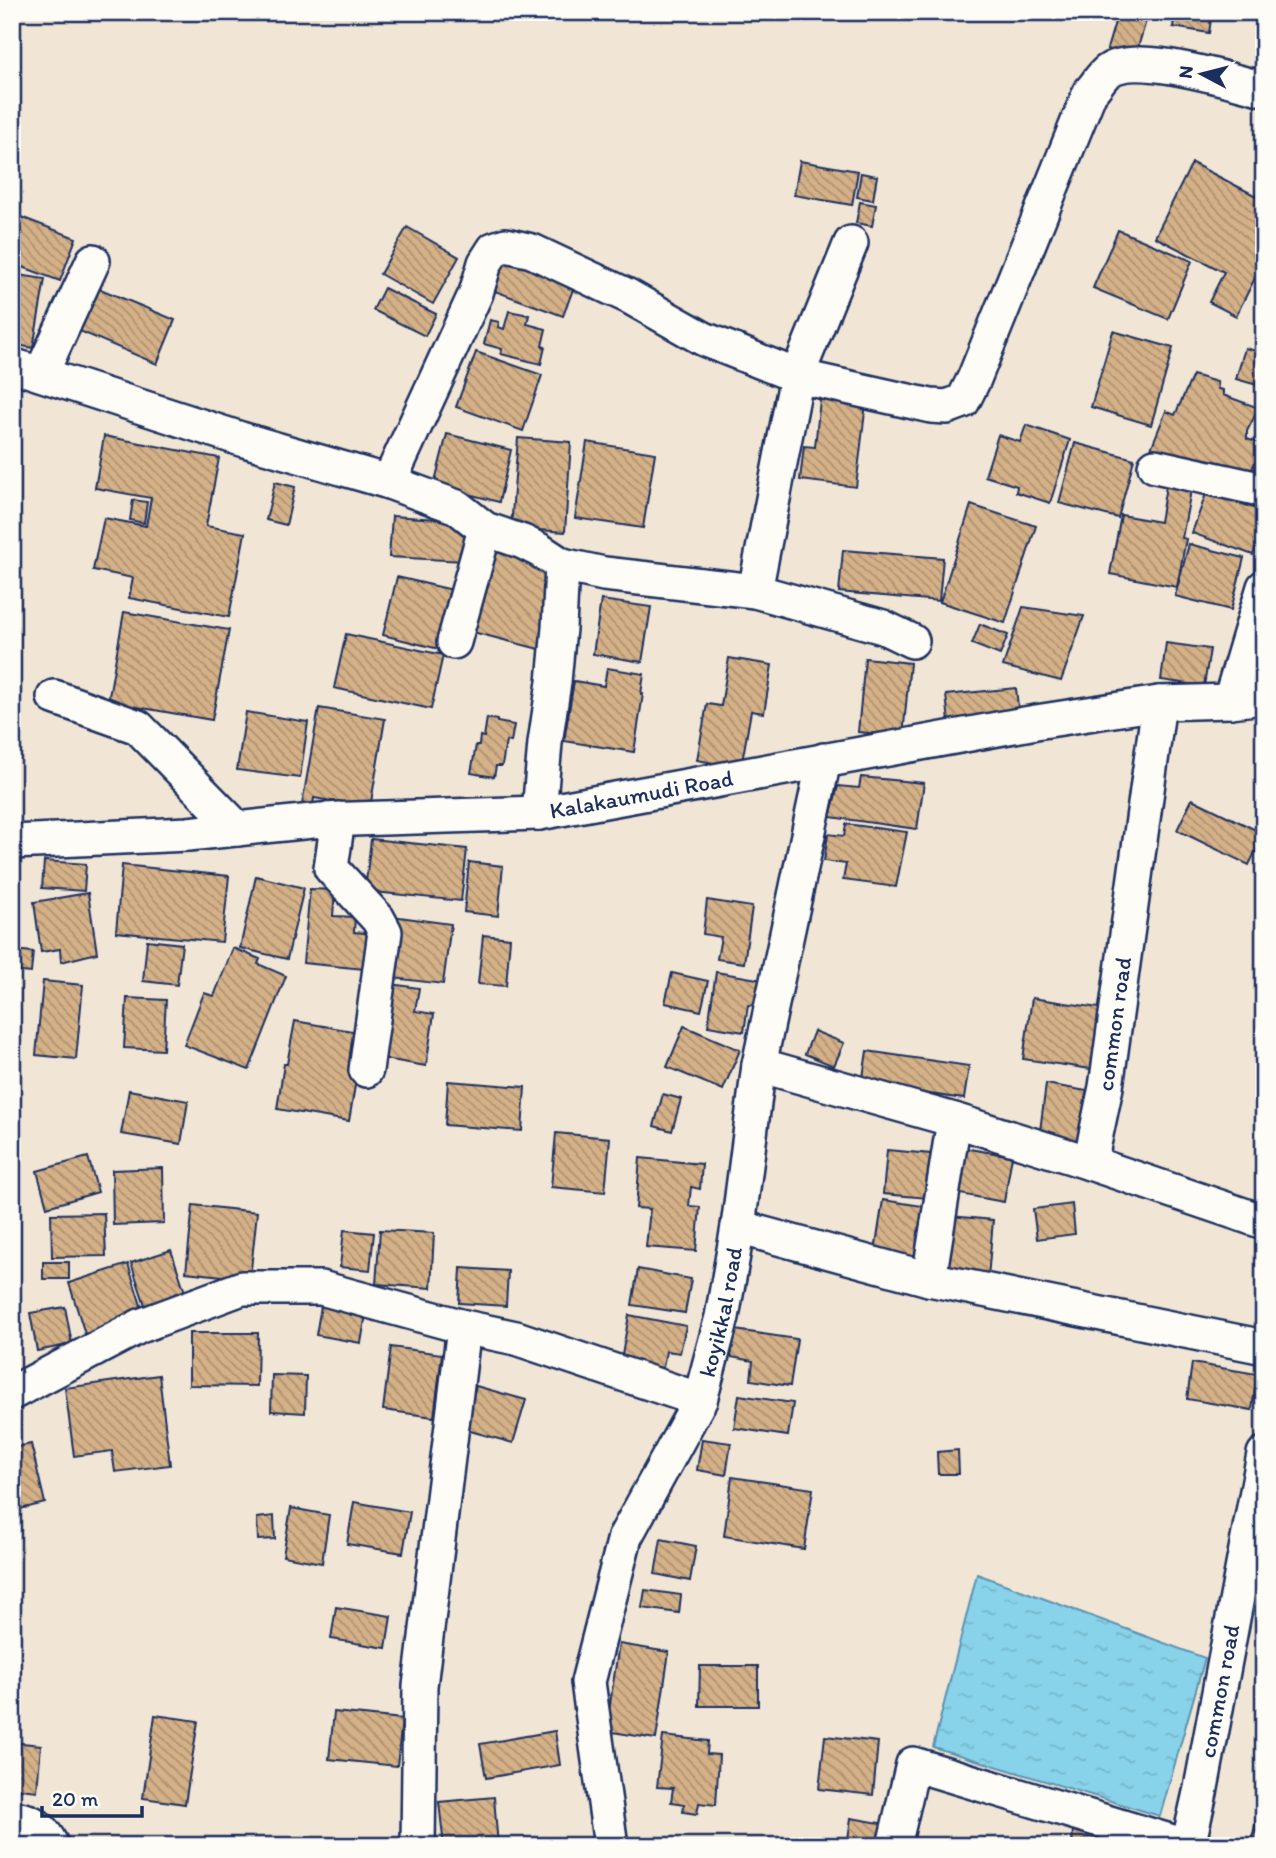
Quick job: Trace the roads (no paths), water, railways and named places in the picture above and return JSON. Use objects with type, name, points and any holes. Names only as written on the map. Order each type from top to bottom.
[{"type":"street","points":[[389,482],[475,293],[485,263],[494,249],[506,245],[531,251],[628,296],[704,339],[797,376],[931,406],[947,407],[963,401],[974,380],[1090,92],[1108,71],[1125,65],[1171,65],[1264,89]]},
{"type":"street","points":[[755,591],[797,376],[851,243]]},
{"type":"street","points":[[93,261],[27,370],[241,439],[389,482],[457,506],[485,529],[523,542],[562,565],[604,574],[755,591],[883,627],[912,641]]},
{"type":"street","points":[[1155,466],[1264,490]]},
{"type":"street","points":[[454,642],[485,529]]},
{"type":"street","points":[[540,813],[545,743],[559,628],[562,565]]},
{"type":"street","points":[[1230,701],[1264,587]]},
{"type":"street","points":[[54,697],[138,727],[238,829]]},
{"type":"street","name":"Kalakaumudi Road","points":[[12,842],[188,834],[338,819],[540,813],[1036,722],[1159,703],[1264,697]]},
{"type":"street","name":"common road","points":[[1090,1163],[1106,1087],[1159,703]]},
{"type":"street","name":"koyikkal road","points":[[611,1846],[588,1682],[625,1537],[700,1400],[722,1317],[738,1227],[759,1065],[824,761]]},
{"type":"street","points":[[338,819],[331,868],[386,932],[366,1070]]},
{"type":"street","points":[[759,1065],[954,1120],[1264,1222]]},
{"type":"street","points":[[929,1279],[954,1120]]},
{"type":"street","points":[[738,1227],[929,1279],[1264,1347]]},
{"type":"street","points":[[12,1393],[140,1326],[242,1289],[321,1287],[464,1327],[516,1338],[700,1400]]},
{"type":"street","points":[[418,1846],[420,1686],[464,1327]]},
{"type":"street","name":"common road","points":[[894,1846],[913,1764],[1187,1846],[1201,1788],[1264,1454]]},
{"type":"street","points":[[12,1818],[26,1819],[44,1830],[52,1846]]},
{"type":"water","points":[[977,1574],[1205,1658],[1160,1816],[933,1747]]}]
